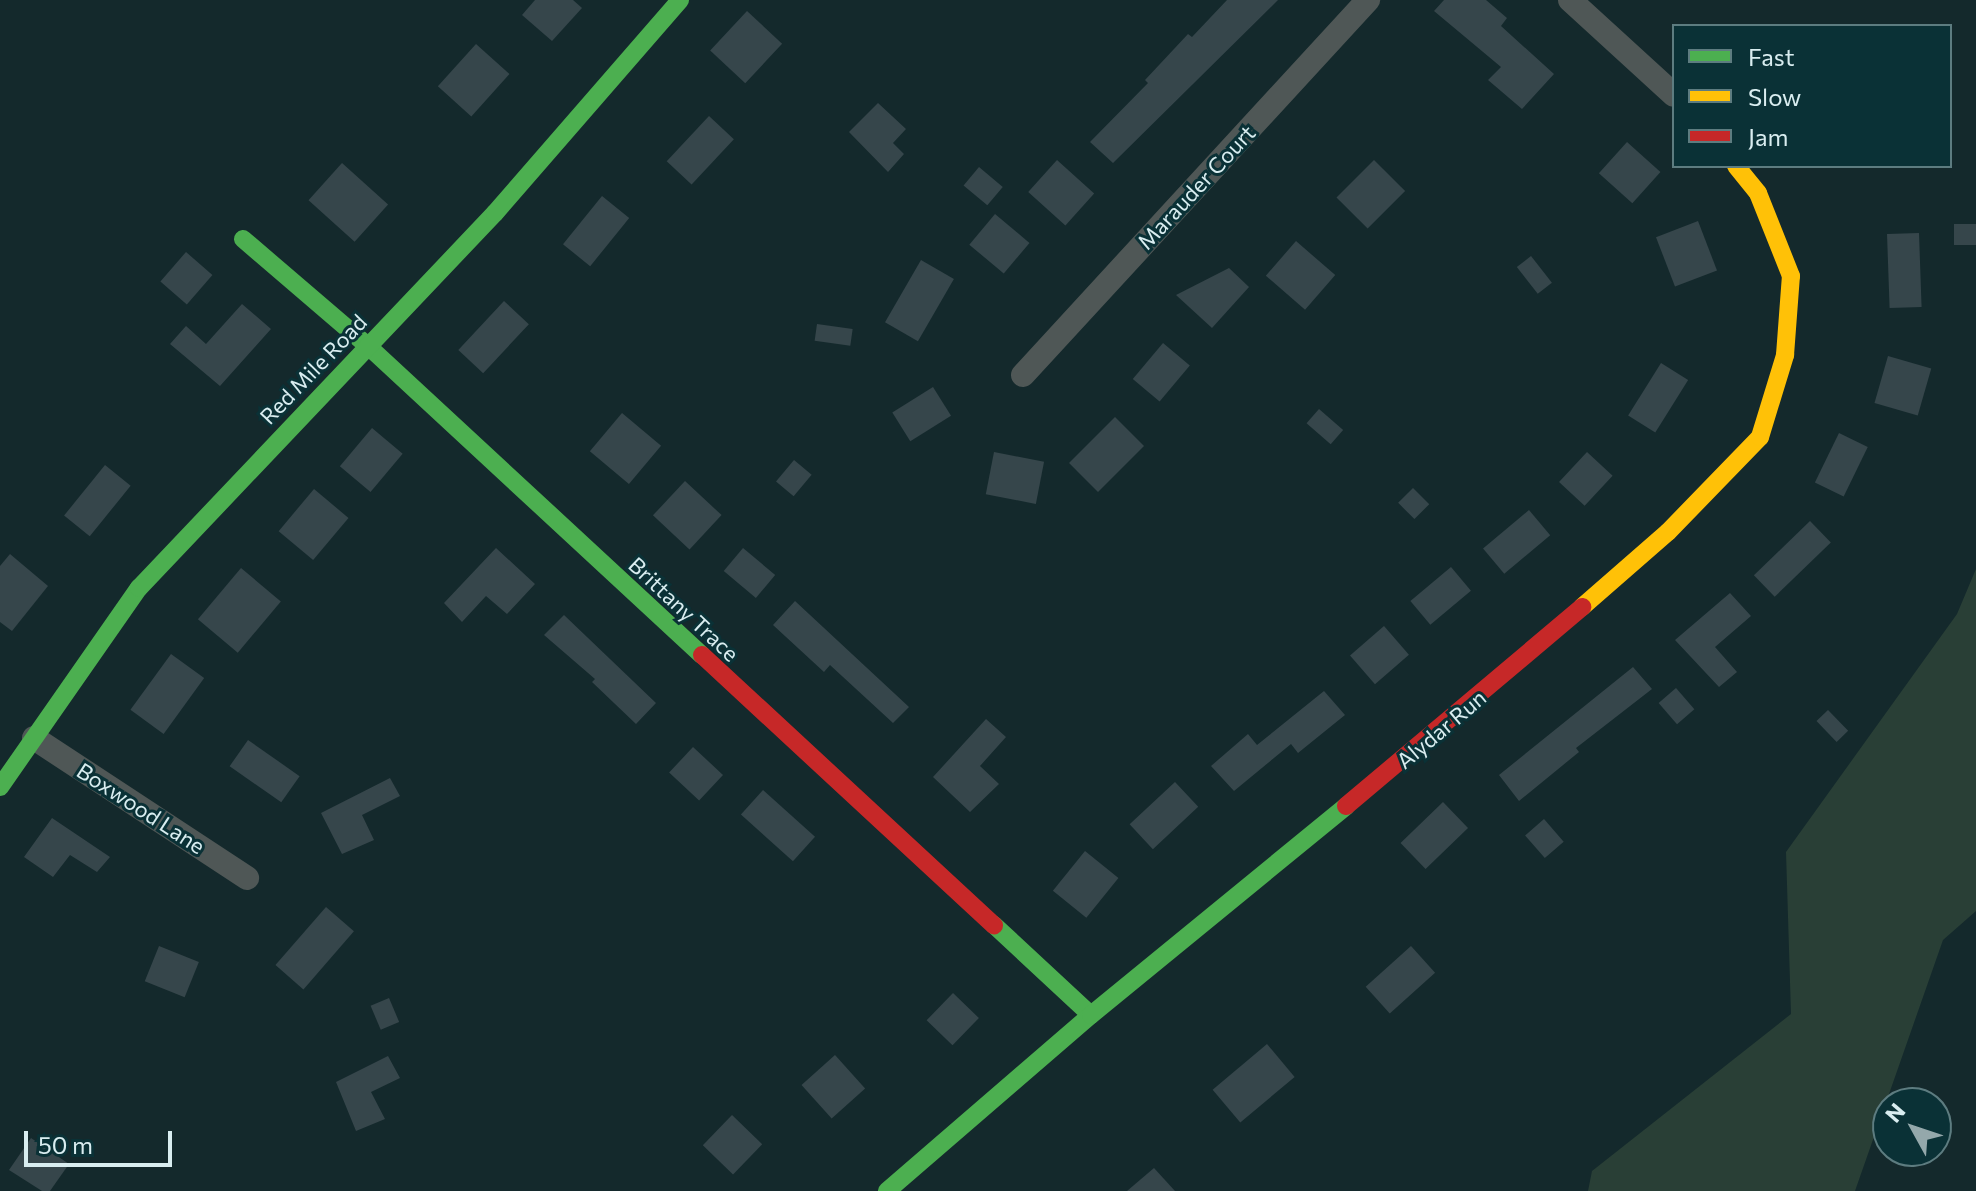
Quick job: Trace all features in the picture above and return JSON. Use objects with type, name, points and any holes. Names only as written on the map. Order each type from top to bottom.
[{"type":"street","name":"Red Mile Road","points":[[0,787],[139,588],[495,213],[680,0]]},
{"type":"street","name":"Marauder Court","points":[[1023,375],[1368,0]]},
{"type":"street","points":[[1570,0],[1672,93]]},
{"type":"street","name":"Alydar Run","points":[[887,1191],[1091,1015],[1491,687],[1668,532],[1760,437],[1785,355],[1791,276],[1758,193],[1738,168]]},
{"type":"street","name":"Brittany Trace","points":[[243,239],[368,346],[1091,1015]]},
{"type":"street","name":"Boxwood Lane","points":[[34,738],[247,878]]},
{"type":"green space","points":[[1976,569],[1976,911],[1943,940],[1891,1087],[1872,1087],[1872,1143],[1855,1191],[1588,1191],[1592,1171],[1791,1014],[1786,852],[1957,614]]},
{"type":"building","points":[[535,0],[573,0],[582,8],[552,41],[522,15]]},
{"type":"building","points":[[1227,0],[1278,0],[1113,163],[1090,142],[1148,83],[1145,80],[1188,34],[1192,37]]},
{"type":"building","points":[[1444,0],[1486,0],[1507,18],[1501,26],[1554,74],[1522,109],[1488,80],[1501,67],[1434,11]]},
{"type":"building","points":[[747,11],[782,44],[745,83],[710,50]]},
{"type":"building","points":[[476,44],[509,74],[471,116],[438,86]]},
{"type":"building","points":[[878,103],[906,129],[893,143],[904,154],[888,172],[849,132]]},
{"type":"building","points":[[709,116],[734,139],[692,185],[667,161]]},
{"type":"building","points":[[1627,142],[1660,172],[1632,203],[1599,173]]},
{"type":"building","points":[[1057,160],[1094,193],[1065,225],[1028,192]]},
{"type":"building","points":[[1374,160],[1405,191],[1368,229],[1337,197]]},
{"type":"building","points":[[342,163],[388,204],[355,242],[309,200]]},
{"type":"building","points":[[979,167],[1003,187],[987,205],[964,185]]},
{"type":"building","points":[[602,196],[629,218],[590,266],[563,244]]},
{"type":"building","points":[[995,214],[1029,243],[1004,274],[969,245]]},
{"type":"building","points":[[1698,221],[1717,270],[1675,287],[1656,237]]},
{"type":"building","points":[[1954,224],[1976,224],[1976,245],[1954,245]]},
{"type":"building","points":[[1919,233],[1922,307],[1890,308],[1887,234]]},
{"type":"building","points":[[1296,241],[1335,275],[1305,310],[1266,276]]},
{"type":"building","points":[[186,252],[212,275],[187,304],[160,281]]},
{"type":"building","points":[[1531,256],[1552,283],[1538,294],[1517,267]]},
{"type":"building","points":[[921,260],[954,279],[918,341],[885,322]]},
{"type":"building","points":[[1229,268],[1249,287],[1212,328],[1176,295]]},
{"type":"building","points":[[504,301],[529,324],[483,373],[458,350]]},
{"type":"building","points":[[242,304],[271,329],[220,386],[170,344],[186,326],[206,344]]},
{"type":"building","points":[[817,324],[853,329],[850,346],[815,341]]},
{"type":"building","points":[[1163,343],[1190,365],[1160,402],[1133,379]]},
{"type":"building","points":[[1888,356],[1931,368],[1918,416],[1874,403]]},
{"type":"building","points":[[1661,363],[1688,380],[1655,433],[1628,416]]},
{"type":"building","points":[[933,387],[951,416],[910,441],[892,412]]},
{"type":"building","points":[[1319,409],[1343,430],[1331,444],[1307,423]]},
{"type":"building","points":[[622,413],[661,446],[629,484],[590,451]]},
{"type":"building","points":[[1115,417],[1144,446],[1098,492],[1069,463]]},
{"type":"building","points":[[372,428],[403,454],[371,492],[340,466]]},
{"type":"building","points":[[1839,433],[1868,447],[1844,496],[1815,482]]},
{"type":"building","points":[[994,452],[1044,462],[1036,504],[986,494]]},
{"type":"building","points":[[1587,452],[1613,476],[1585,506],[1559,482]]},
{"type":"building","points":[[794,460],[812,475],[794,496],[776,481]]},
{"type":"building","points":[[105,465],[131,486],[90,536],[64,516]]},
{"type":"building","points":[[685,481],[722,515],[690,549],[653,515]]},
{"type":"building","points":[[1413,488],[1429,504],[1414,519],[1398,503]]},
{"type":"building","points":[[314,489],[348,518],[313,560],[279,531]]},
{"type":"building","points":[[1529,510],[1550,535],[1504,574],[1483,549]]},
{"type":"building","points":[[1810,521],[1831,543],[1775,597],[1754,575]]},
{"type":"building","points":[[496,548],[535,584],[507,614],[486,596],[462,622],[444,603]]},
{"type":"building","points":[[743,548],[775,575],[756,598],[724,571]]},
{"type":"building","points":[[10,554],[48,586],[12,631],[0,622],[0,566]]},
{"type":"building","points":[[1451,567],[1471,591],[1430,625],[1410,601]]},
{"type":"building","points":[[241,568],[281,601],[238,653],[198,619]]},
{"type":"building","points":[[1730,593],[1751,616],[1715,647],[1737,672],[1719,687],[1675,640]]},
{"type":"building","points":[[795,601],[909,707],[893,723],[830,665],[824,672],[773,625]]},
{"type":"building","points":[[564,615],[656,703],[636,724],[592,682],[595,679],[544,635]]},
{"type":"building","points":[[1384,626],[1409,655],[1375,684],[1350,656]]},
{"type":"building","points":[[171,654],[204,678],[164,734],[130,710]]},
{"type":"building","points":[[1633,667],[1652,689],[1576,748],[1579,752],[1519,801],[1499,775]]},
{"type":"building","points":[[1676,688],[1694,709],[1677,724],[1659,703]]},
{"type":"building","points":[[1324,691],[1345,715],[1298,753],[1291,744],[1234,791],[1211,766],[1248,734],[1257,745]]},
{"type":"building","points":[[1828,710],[1848,731],[1837,742],[1816,721]]},
{"type":"building","points":[[986,719],[1006,737],[980,766],[999,784],[970,812],[933,777]]},
{"type":"building","points":[[248,740],[300,776],[281,802],[230,766]]},
{"type":"building","points":[[693,747],[723,775],[699,801],[669,773]]},
{"type":"building","points":[[390,778],[400,796],[362,815],[374,840],[342,854],[321,813]]},
{"type":"building","points":[[1175,782],[1198,807],[1153,849],[1130,824]]},
{"type":"building","points":[[763,790],[815,837],[793,861],[741,815]]},
{"type":"building","points":[[1443,802],[1468,828],[1426,869],[1401,843]]},
{"type":"building","points":[[52,818],[110,857],[97,872],[70,855],[53,877],[24,857]]},
{"type":"building","points":[[1544,819],[1564,842],[1545,858],[1525,835]]},
{"type":"building","points":[[1085,851],[1118,878],[1086,918],[1053,891]]},
{"type":"building","points":[[326,907],[354,931],[303,989],[275,965]]},
{"type":"building","points":[[159,946],[199,962],[185,997],[145,981]]},
{"type":"building","points":[[1411,946],[1435,973],[1390,1014],[1366,987]]},
{"type":"building","points":[[953,993],[979,1018],[952,1045],[927,1020]]},
{"type":"building","points":[[389,998],[399,1022],[381,1030],[371,1006]]},
{"type":"building","points":[[1267,1044],[1295,1077],[1240,1123],[1213,1090]]},
{"type":"building","points":[[835,1055],[865,1088],[832,1119],[802,1085]]},
{"type":"building","points":[[388,1056],[400,1078],[371,1092],[385,1119],[356,1131],[336,1082]]},
{"type":"building","points":[[732,1115],[762,1144],[733,1174],[703,1145]]},
{"type":"building","points":[[31,1138],[69,1164],[50,1191],[42,1191],[9,1170]]},
{"type":"building","points":[[1154,1168],[1175,1191],[1127,1191]]},
{"type":"traffic: fast","points":[[0,787],[139,588],[495,213],[680,0]]},
{"type":"traffic: fast","points":[[243,239],[368,346],[702,655]]},
{"type":"traffic: fast","points":[[887,1191],[1091,1015],[1346,806]]},
{"type":"traffic: fast","points":[[994,925],[1091,1015]]},
{"type":"traffic: slow","points":[[1582,607],[1668,532],[1760,437],[1785,355],[1791,276],[1758,193],[1738,168]]},
{"type":"traffic: jam","points":[[1346,806],[1582,607]]},
{"type":"traffic: jam","points":[[702,655],[994,925]]}]
